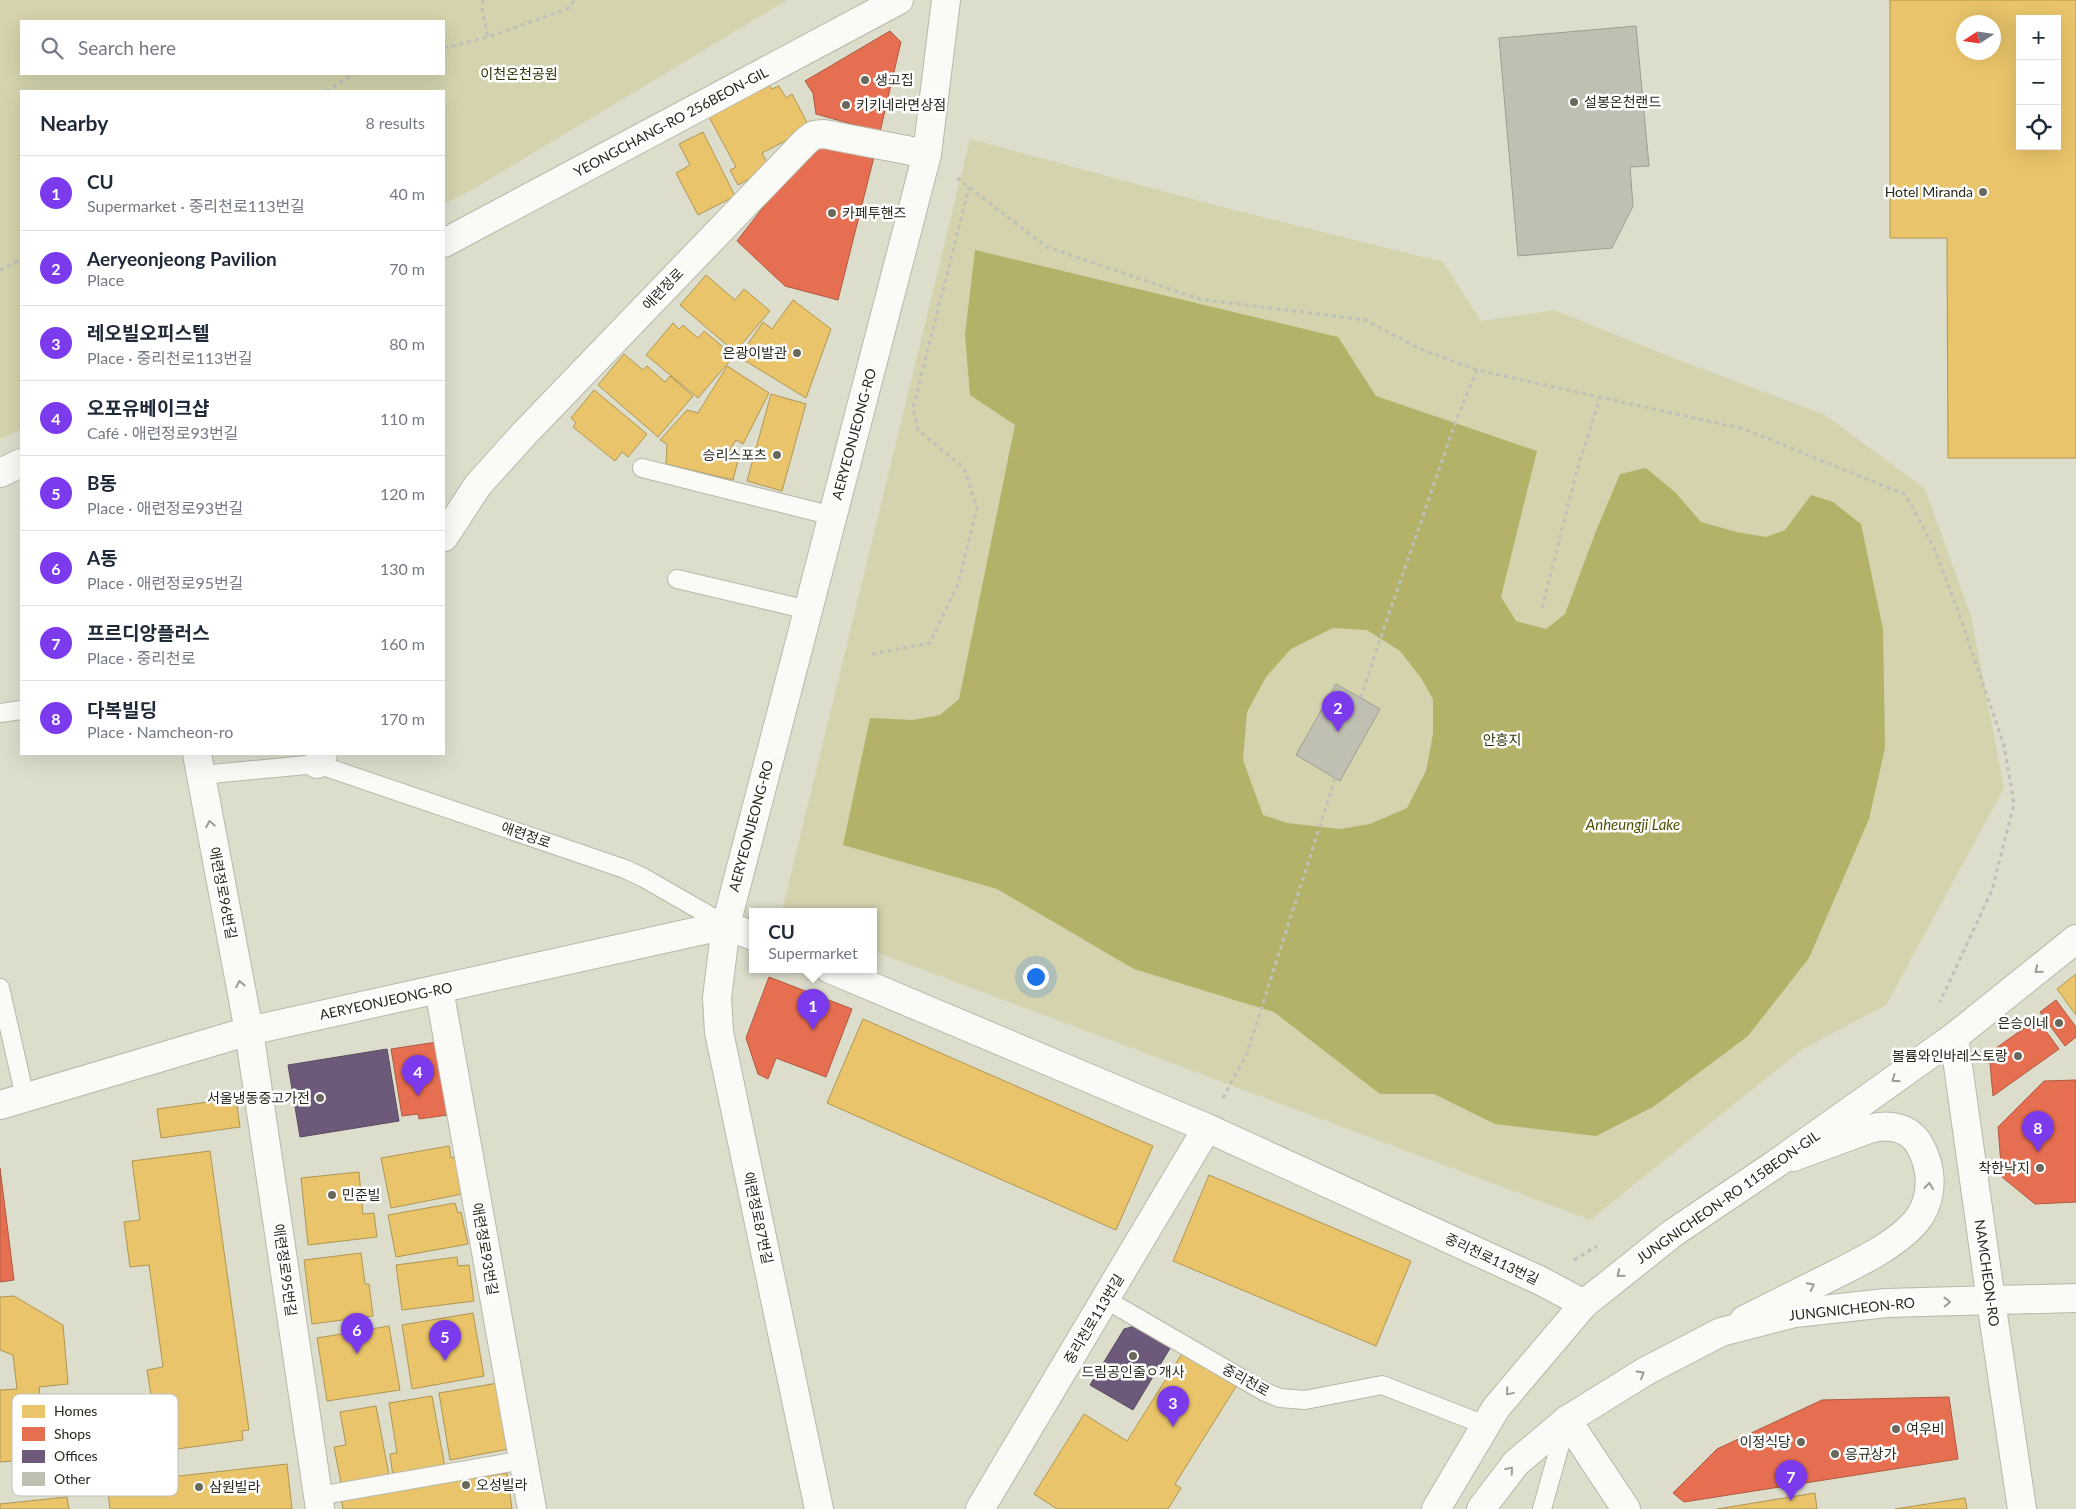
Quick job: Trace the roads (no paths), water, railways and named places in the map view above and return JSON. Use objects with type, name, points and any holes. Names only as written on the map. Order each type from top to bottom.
[{"type":"street","name":"YEONGCHANG-RO 256BEON-GIL","points":[[445,242],[899,0]]},
{"type":"street","name":"AERYEONJEONG-RO","points":[[12,1101],[249,1031],[726,925],[927,154],[946,0]]},
{"type":"street","name":"애련정로","points":[[445,535],[478,485],[524,434],[806,141],[814,136],[824,134],[927,154]]},
{"type":"street","points":[[0,473],[20,463]]},
{"type":"street","name":"애련정로96번길","points":[[199,764],[249,1031]]},
{"type":"street","points":[[726,925],[749,934]]},
{"type":"street","name":"애련정로87번길","points":[[726,925],[717,998],[719,1032],[819,1509]]},
{"type":"street","name":"JUNGNICHEON-RO 115BEON-GIL","points":[[1436,1509],[1496,1408],[1584,1304],[1673,1233],[1777,1163],[1954,1037],[2076,939]]},
{"type":"street","name":"중리천로113번길","points":[[839,973],[1207,1128],[1539,1280],[1584,1304]]},
{"type":"street","name":"애련정로93번길","points":[[439,990],[532,1509]]},
{"type":"street","name":"애련정로95번길","points":[[249,1031],[319,1502]]},
{"type":"street","name":"NAMCHEON-RO","points":[[1954,1037],[2022,1509]]},
{"type":"street","points":[[1721,1332],[1868,1257],[1906,1230],[1920,1216],[1927,1199],[1931,1179],[1927,1161],[1918,1143],[1905,1131],[1897,1127],[1880,1126],[1869,1128],[1777,1163]]},
{"type":"street","name":"중리천로113번길","points":[[980,1509],[1207,1128]]},
{"type":"street","name":"JUNGNICHEON-RO","points":[[1481,1509],[1516,1463],[1567,1420],[1646,1371],[1721,1332],[1795,1313],[1886,1303],[2076,1298]]},
{"type":"street","points":[[1567,1420],[1626,1509]]},
{"type":"lane","points":[[642,468],[833,516]]},
{"type":"lane","points":[[677,579],[808,610]]},
{"type":"lane","points":[[0,713],[20,710]]},
{"type":"lane","name":"애련정로","points":[[199,764],[320,759],[625,869],[726,925]]},
{"type":"lane","points":[[0,988],[12,1101]]},
{"type":"lane","name":"중리천로","points":[[1105,1300],[1266,1392],[1280,1398],[1306,1400],[1382,1385],[1485,1425]]},
{"type":"lane","points":[[1542,1509],[1567,1420]]},
{"type":"lane","points":[[319,1502],[523,1460]]},
{"type":"water","name":"Anheungji Lake","points":[[975,250],[1338,337],[1376,396],[1537,451],[1501,597],[1516,621],[1546,629],[1565,614],[1620,474],[1646,468],[1675,492],[1701,522],[1737,532],[1766,537],[1785,530],[1811,495],[1833,502],[1861,524],[1883,629],[1885,748],[1869,819],[1809,958],[1748,1036],[1653,1107],[1596,1136],[1495,1124],[1434,1094],[1380,1094],[1274,1012],[1134,969],[997,889],[843,845],[870,718],[913,720],[940,715],[959,699],[1015,425],[970,395],[965,335]],"holes":[[[1333,628],[1367,630],[1400,651],[1421,678],[1433,699],[1433,734],[1426,771],[1407,808],[1370,824],[1340,829],[1287,823],[1263,815],[1243,760],[1247,712],[1266,677],[1291,649]]]},
{"type":"place","name":"생고집","points":[[865,80]]},
{"type":"place","name":"설봉온천랜드","points":[[1574,102]]},
{"type":"place","name":"키키네라면상점","points":[[846,105]]},
{"type":"place","name":"Hotel Miranda","points":[[1983,192]]},
{"type":"place","name":"카페투핸즈","points":[[832,213]]},
{"type":"place","name":"은광이발관","points":[[797,353]]},
{"type":"place","name":"승리스포츠","points":[[777,455]]},
{"type":"place","name":"Aeryeonjeong Pavilion","points":[[1338,732]]},
{"type":"place","name":"은승이네","points":[[2059,1023]]},
{"type":"place","name":"CU","points":[[813,1030]]},
{"type":"place","name":"볼륨와인바레스토랑","points":[[2018,1056]]},
{"type":"place","name":"오포유베이크샵","points":[[418,1096]]},
{"type":"place","name":"서울냉동중고가전","points":[[320,1098]]},
{"type":"place","name":"다복빌딩","points":[[2038,1152]]},
{"type":"place","name":"착한낙지","points":[[2040,1168]]},
{"type":"place","name":"민준빌","points":[[332,1195]]},
{"type":"place","name":"A동","points":[[357,1354]]},
{"type":"place","name":"드림공인줄ㅇ개사","points":[[1133,1356]]},
{"type":"place","name":"B동","points":[[445,1361]]},
{"type":"place","name":"레오빌오피스텔","points":[[1173,1427]]},
{"type":"place","name":"여우비","points":[[1896,1429]]},
{"type":"place","name":"이정식당","points":[[1801,1442]]},
{"type":"place","name":"응규상가","points":[[1835,1454]]},
{"type":"place","name":"오성빌라","points":[[466,1485]]},
{"type":"place","name":"삼원빌라","points":[[199,1487]]},
{"type":"place","name":"프르디앙플러스","points":[[1791,1501]]},
{"type":"park label","name":"이천온천공원","points":[[519,74]]},
{"type":"park label","name":"안흥지","points":[[1502,740]]}]
